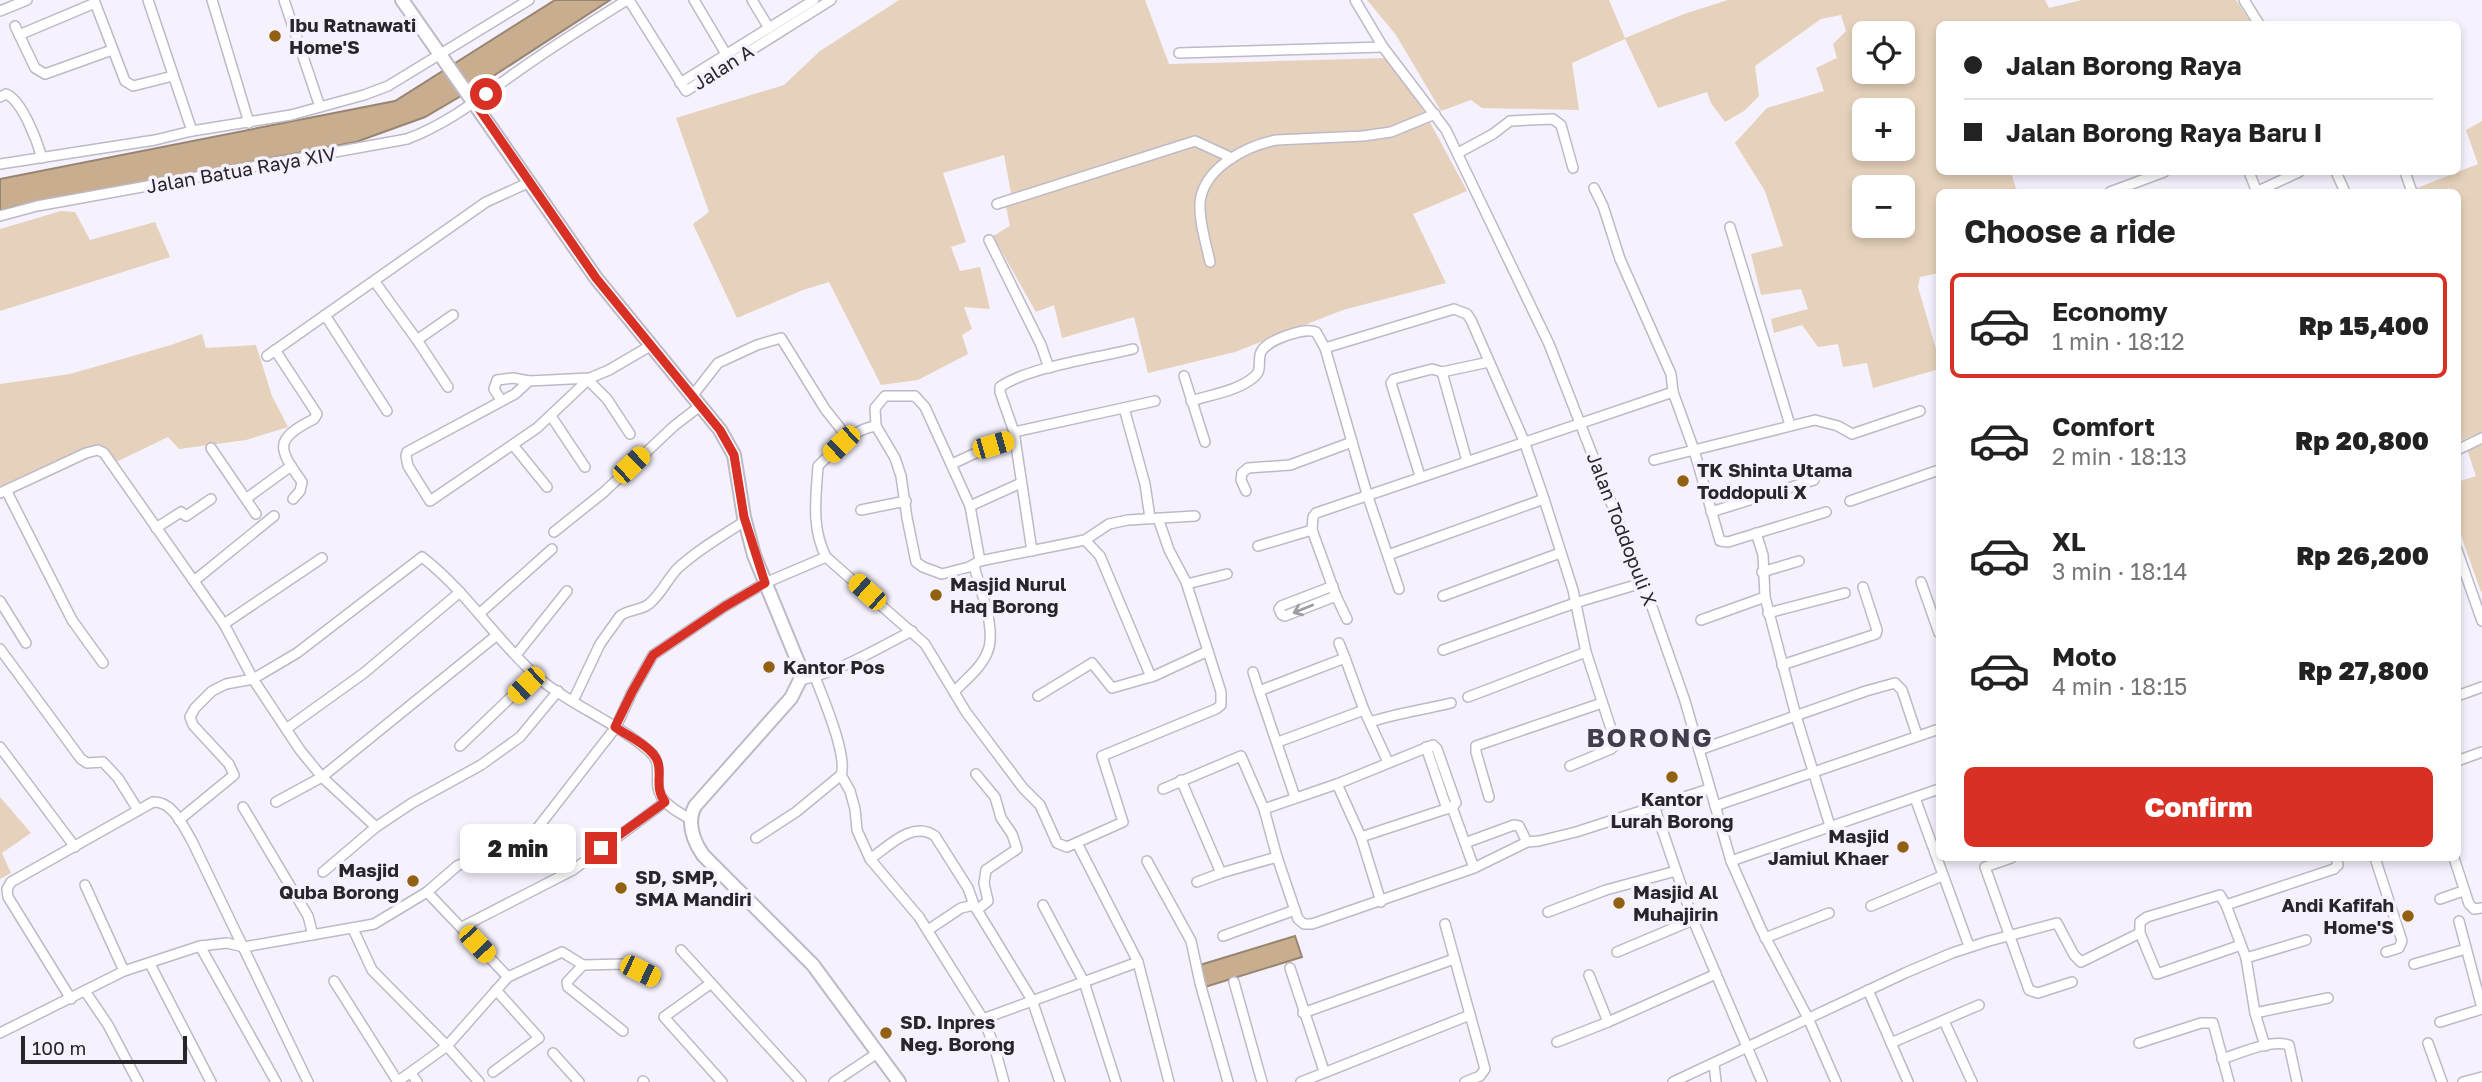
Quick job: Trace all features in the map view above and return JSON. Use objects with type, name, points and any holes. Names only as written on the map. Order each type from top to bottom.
[{"type":"main road","points":[[402,0],[596,278],[720,430],[734,455],[745,521],[765,583],[800,667],[800,680],[791,698],[699,801],[690,819],[697,846],[813,965],[899,1082]]},
{"type":"street","points":[[0,11],[27,0]]},
{"type":"street","points":[[148,0],[192,131]]},
{"type":"street","points":[[212,0],[249,123]]},
{"type":"street","points":[[284,0],[320,107]]},
{"type":"street","points":[[0,164],[249,123],[320,107],[388,86],[442,58],[529,0]]},
{"type":"street","points":[[628,0],[680,83]]},
{"type":"street","name":"Jalan Batua Raya XIV","points":[[0,216],[37,206],[396,142],[419,135],[628,0]]},
{"type":"street","points":[[694,0],[726,54]]},
{"type":"street","points":[[752,0],[769,28]]},
{"type":"street","name":"Jalan A","points":[[814,0],[797,17],[684,90],[680,83],[726,54],[769,28],[797,17],[831,0]]},
{"type":"street","name":"Jalan Toddopuli X","points":[[1355,0],[1383,47],[1435,114],[1458,153],[1549,344],[1685,701],[1731,861],[1765,938],[1808,1018],[1836,1082]]},
{"type":"street","points":[[2244,0],[2257,21]]},
{"type":"street","points":[[19,36],[95,1],[112,50],[129,85],[173,76]]},
{"type":"street","points":[[15,26],[35,68],[45,74],[112,50]]},
{"type":"street","points":[[1179,53],[1383,47]]},
{"type":"street","points":[[0,97],[6,94],[17,101],[42,158]]},
{"type":"street","points":[[1210,262],[1200,212],[1201,196],[1216,172],[1232,158],[1263,143],[1391,132],[1435,114]]},
{"type":"street","points":[[1458,153],[1493,134],[1510,121],[1553,119],[1561,125],[1573,168]]},
{"type":"street","points":[[997,204],[1195,141],[1232,158]]},
{"type":"street","points":[[2118,189],[2156,175]]},
{"type":"street","points":[[2263,189],[2293,175]]},
{"type":"street","points":[[267,356],[486,202],[530,182]]},
{"type":"street","points":[[1594,188],[1603,206],[1620,259],[1667,364],[1673,392],[1694,450],[1718,536],[1723,543],[1826,512]]},
{"type":"street","points":[[1730,227],[1790,425]]},
{"type":"street","points":[[989,240],[1041,345],[1049,368]]},
{"type":"street","points":[[375,282],[448,387]]},
{"type":"street","points":[[1325,348],[1454,309],[1467,314],[1471,320],[1524,441],[1544,499],[1573,590],[1586,652],[1615,745],[1570,766]]},
{"type":"street","points":[[325,315],[387,411]]},
{"type":"street","points":[[417,340],[453,315]]},
{"type":"street","points":[[1191,401],[1251,380],[1259,372],[1260,357],[1267,344],[1304,329],[1316,332],[1325,348],[1367,494],[1399,589]]},
{"type":"street","points":[[554,532],[604,492],[674,426],[697,401],[718,363],[757,345],[781,338],[825,409],[848,438]]},
{"type":"street","points":[[529,381],[514,394],[487,410],[407,452],[406,460],[430,501],[551,416],[589,379],[650,346]]},
{"type":"street","points":[[1032,551],[1014,436],[1000,387],[1049,368],[1133,349]]},
{"type":"street","points":[[275,350],[317,414],[284,440],[283,452],[302,482],[300,491],[293,499]]},
{"type":"street","points":[[1420,476],[1391,383],[1394,379],[1432,369],[1442,372],[1489,362]]},
{"type":"street","points":[[1442,372],[1467,461]]},
{"type":"street","points":[[1184,376],[1205,442]]},
{"type":"street","points":[[501,400],[494,389],[497,380],[589,379]]},
{"type":"street","points":[[589,379],[607,400],[630,435]]},
{"type":"street","points":[[1347,620],[1312,530],[1316,513],[1673,392]]},
{"type":"street","points":[[954,692],[981,664],[990,645],[989,627],[977,563],[970,506],[925,407],[915,396],[885,396],[875,408],[876,426],[895,458],[906,501],[916,562],[923,567],[942,574],[977,563],[1085,540],[1109,524],[1195,516]]},
{"type":"street","points":[[952,464],[1014,436],[1155,401]]},
{"type":"street","points":[[876,426],[868,427],[848,438],[818,467],[815,515],[820,545],[826,557],[925,644],[981,731],[1023,788],[1040,805],[1057,844],[1067,847],[1123,822],[1102,756],[1221,705],[1221,692],[1187,584],[1154,518],[1124,408]]},
{"type":"street","points":[[1654,460],[1815,420],[1838,426],[1852,434],[1920,411]]},
{"type":"street","points":[[551,416],[585,467]]},
{"type":"street","points":[[2461,448],[2482,438]]},
{"type":"street","points":[[1246,491],[1241,480],[1242,473],[1248,468],[1290,465],[1352,442]]},
{"type":"street","points":[[513,445],[547,487]]},
{"type":"street","points":[[211,448],[256,514]]},
{"type":"street","points":[[103,663],[72,620],[3,492],[86,453],[98,450],[104,453],[224,624],[253,680],[300,750],[322,777],[376,827]]},
{"type":"street","points":[[247,498],[291,466]]},
{"type":"street","points":[[1850,500],[1936,471]]},
{"type":"street","points":[[1711,512],[1814,480]]},
{"type":"street","points":[[970,506],[1021,483]]},
{"type":"street","points":[[156,528],[181,512],[190,515],[211,499]]},
{"type":"street","points":[[1388,555],[1544,499]]},
{"type":"street","points":[[862,510],[906,501]]},
{"type":"street","points":[[194,581],[274,516]]},
{"type":"street","points":[[573,701],[600,644],[620,616],[641,610],[649,604],[676,571],[691,558],[745,521]]},
{"type":"street","points":[[1258,546],[1312,530]]},
{"type":"street","points":[[1756,533],[1763,555],[1762,572],[1768,613],[1830,826]]},
{"type":"street","points":[[1085,540],[1100,556],[1151,677]]},
{"type":"street","points":[[479,614],[552,549]]},
{"type":"street","points":[[1443,596],[1560,554]]},
{"type":"street","points":[[179,820],[234,775],[229,764],[193,725],[190,717],[195,708],[212,691],[226,684],[253,680],[297,653],[422,557],[444,575],[534,674],[650,751],[656,759],[659,792],[665,802],[690,819]]},
{"type":"street","points":[[0,1033],[124,971],[200,946],[228,943],[244,947],[374,924],[427,892],[457,866],[536,830],[615,727],[653,655],[765,583],[826,557]]},
{"type":"street","points":[[224,624],[322,558]]},
{"type":"street","points":[[1762,572],[1799,561]]},
{"type":"street","points":[[2461,561],[2482,621]]},
{"type":"street","points":[[1187,584],[1227,574]]},
{"type":"street","points":[[1921,582],[1936,624]]},
{"type":"street","points":[[1443,650],[1575,603],[1642,583]]},
{"type":"street","points":[[1332,586],[1279,609],[1282,615],[1286,616],[1336,596]]},
{"type":"street","points":[[1782,665],[1875,634],[1877,631],[1863,587]]},
{"type":"street","points":[[516,655],[568,591]]},
{"type":"street","points":[[286,729],[364,673],[460,592]]},
{"type":"street","points":[[1768,613],[1845,593]]},
{"type":"street","points":[[1700,620],[1765,597]]},
{"type":"street","points":[[0,601],[26,643]]},
{"type":"street","points":[[800,680],[815,677],[854,660],[912,631]]},
{"type":"street","points":[[276,803],[322,777],[498,635]]},
{"type":"street","points":[[1339,643],[1364,710],[1388,761]]},
{"type":"street","points":[[0,649],[80,759],[88,763],[103,762],[118,778],[138,810]]},
{"type":"street","points":[[1038,696],[1092,663],[1112,688],[1151,677],[1208,651]]},
{"type":"street","points":[[1468,697],[1586,652]]},
{"type":"street","points":[[1259,691],[1345,658]]},
{"type":"street","points":[[1253,672],[1295,797]]},
{"type":"street","points":[[460,746],[534,674]]},
{"type":"street","points":[[756,838],[796,812],[841,775],[844,766],[833,725],[815,677]]},
{"type":"street","points":[[1699,750],[1895,684],[1902,690],[1917,735]]},
{"type":"street","points":[[2461,695],[2482,687]]},
{"type":"street","points":[[323,872],[376,827],[412,803],[481,765],[520,737],[558,691]]},
{"type":"street","points":[[1370,722],[1401,712],[1415,713],[1451,703]]},
{"type":"street","points":[[1489,797],[1476,746],[1602,703]]},
{"type":"street","points":[[1278,742],[1364,710]]},
{"type":"street","points":[[1715,806],[1936,730]]},
{"type":"street","points":[[1264,809],[1337,784],[1433,744],[1456,803],[1450,808],[1361,837]]},
{"type":"street","points":[[0,747],[75,847]]},
{"type":"street","points":[[2461,760],[2482,752]]},
{"type":"street","points":[[1163,789],[1241,756],[1264,809],[1298,919],[1304,924],[1312,924],[1474,868],[1527,842],[1576,832],[1709,789]]},
{"type":"street","points":[[928,930],[961,908],[975,907],[988,901],[984,883],[985,870],[1017,849],[1012,834],[1000,818],[995,797],[976,774]]},
{"type":"street","points":[[841,775],[850,791],[860,837],[870,859],[928,930],[983,1019],[994,1045],[1004,1082]]},
{"type":"street","points":[[1181,780],[1221,873]]},
{"type":"street","points":[[1337,784],[1361,837],[1381,902]]},
{"type":"street","points":[[1731,861],[1936,790]]},
{"type":"street","points":[[1915,798],[1936,859]]},
{"type":"street","points":[[71,999],[8,897],[7,889],[11,882],[138,810],[153,802],[159,802],[174,812],[179,820],[244,947],[308,1082]]},
{"type":"street","points":[[462,927],[573,870],[665,802]]},
{"type":"street","points":[[1654,806],[1693,920],[1762,1082]]},
{"type":"street","points":[[243,807],[308,916],[313,935]]},
{"type":"street","points":[[1450,808],[1474,868]]},
{"type":"street","points":[[1465,844],[1514,825],[1523,831],[1527,842]]},
{"type":"street","points":[[870,859],[912,830],[928,831],[935,836],[1032,1000],[1060,1082]]},
{"type":"street","points":[[1077,843],[1138,962],[1169,1082]]},
{"type":"street","points":[[1197,882],[1277,857]]},
{"type":"street","points":[[1147,861],[1191,941],[1228,1082]]},
{"type":"street","points":[[1937,861],[1969,946]]},
{"type":"street","points":[[2002,861],[1985,867],[2027,987],[2032,993],[2038,993],[2072,982]]},
{"type":"street","points":[[2226,905],[2334,869],[2338,866],[2337,861]]},
{"type":"street","points":[[2376,861],[2402,941],[2399,948],[2386,951]]},
{"type":"street","points":[[2455,861],[2471,908],[2482,908]]},
{"type":"street","points":[[1548,912],[1606,890],[1676,872]]},
{"type":"street","points":[[1871,906],[1942,876]]},
{"type":"street","points":[[85,885],[124,971]]},
{"type":"street","points":[[2440,899],[2463,891]]},
{"type":"street","points":[[427,892],[508,977]]},
{"type":"street","points":[[2241,945],[2157,974],[2140,933],[2140,922],[2147,917],[2220,895],[2226,905],[2246,958],[2255,1013],[2265,1046]]},
{"type":"street","points":[[1043,905],[1084,982],[1116,1082]]},
{"type":"street","points":[[1223,936],[1295,910]]},
{"type":"street","points":[[1765,938],[1829,913]]},
{"type":"street","points":[[1617,952],[1693,920]]},
{"type":"street","points":[[2440,1022],[2482,1008],[2459,921]]},
{"type":"street","points":[[1673,1082],[1868,990],[1969,946],[2057,923],[2074,955],[2081,962],[2140,933]]},
{"type":"street","points":[[1445,924],[1485,1069],[1479,1076],[1465,1082]]},
{"type":"street","points":[[353,929],[372,970],[479,1082]]},
{"type":"street","points":[[2246,958],[2306,940]]},
{"type":"street","points":[[200,946],[276,1082]]},
{"type":"street","points":[[2414,964],[2466,949]]},
{"type":"street","points":[[681,950],[801,1082]]},
{"type":"street","points":[[334,981],[397,1082],[447,1046],[508,977],[556,953],[568,954],[583,965],[625,964],[656,978]]},
{"type":"street","points":[[1303,1013],[1454,959]]},
{"type":"street","points":[[983,1019],[1138,962]]},
{"type":"street","points":[[150,964],[211,1082]]},
{"type":"street","points":[[583,965],[566,982],[568,986],[623,1031]]},
{"type":"street","points":[[1290,968],[1324,1071]]},
{"type":"street","points":[[1557,1042],[1716,974]]},
{"type":"street","points":[[1589,975],[1608,1022]]},
{"type":"street","points":[[1234,982],[1262,1082]]},
{"type":"street","points":[[710,984],[664,1017],[722,1082]]},
{"type":"street","points":[[85,990],[108,1025],[138,1082]]},
{"type":"street","points":[[493,1072],[540,1038],[496,990]]},
{"type":"street","points":[[1868,990],[1908,1082]]},
{"type":"street","points":[[2255,1013],[2328,998]]},
{"type":"street","points":[[1891,1043],[1979,1005]]},
{"type":"street","points":[[1302,1082],[1470,1015]]},
{"type":"street","points":[[1944,1021],[1972,1082]]},
{"type":"street","points":[[2139,1043],[2208,1021],[2213,1023],[2229,1082]]},
{"type":"street","points":[[2428,1043],[2442,1082]]},
{"type":"street","points":[[2222,1059],[2265,1046],[2289,1045],[2297,1082]]},
{"type":"street","points":[[834,1082],[879,1052]]},
{"type":"street","points":[[553,1053],[579,1082]]},
{"type":"street","points":[[1714,1064],[1716,1082]]},
{"type":"street","points":[[411,1073],[417,1082]]},
{"type":"street","points":[[2463,1082],[2482,1077]]},
{"type":"shaded area","points":[[555,0],[610,0],[478,86],[425,117],[356,142],[0,211],[0,179],[395,101]]},
{"type":"shaded area","points":[[899,0],[1145,0],[1169,64],[1386,58],[1425,113],[1467,191],[1413,214],[1446,283],[1343,310],[1235,352],[1148,373],[1134,317],[1062,338],[1054,305],[1036,312],[993,236],[1010,226],[1005,202],[1011,193],[1004,155],[943,173],[966,242],[951,247],[960,271],[980,267],[990,309],[964,307],[972,329],[962,335],[968,354],[918,380],[881,385],[829,282],[737,318],[693,224],[709,212],[676,118],[784,85],[820,51]]},
{"type":"shaded area","points":[[1367,0],[1609,0],[1625,38],[1728,0],[2045,0],[2049,8],[2082,0],[2236,0],[2250,21],[1936,21],[1936,175],[2012,175],[2016,189],[1936,189],[1936,274],[1920,277],[1918,287],[1936,349],[1936,370],[1873,388],[1867,363],[1843,367],[1838,344],[1818,347],[1802,325],[1774,333],[1771,319],[1808,309],[1801,289],[1761,295],[1751,254],[1783,246],[1765,191],[1735,143],[1767,108],[1824,91],[1816,68],[1837,58],[1833,44],[1846,31],[1841,15],[1821,19],[1755,66],[1759,96],[1744,111],[1725,122],[1711,103],[1707,92],[1658,108],[1625,39],[1572,63],[1579,110],[1482,108],[1471,100],[1441,111],[1396,35]]},
{"type":"shaded area","points":[[2482,121],[2482,432],[2461,440],[2461,189],[2417,188],[2450,175],[2461,175],[2461,171],[2478,164],[2466,130]]},
{"type":"shaded area","points":[[61,211],[75,212],[90,240],[155,222],[170,257],[0,311],[0,229]]},
{"type":"shaded area","points":[[202,334],[206,348],[256,345],[272,396],[288,427],[246,440],[179,449],[168,437],[114,463],[96,451],[0,497],[0,384],[70,374]]},
{"type":"shaded area","points":[[2482,439],[2481,592],[2461,535],[2461,481],[2476,476],[2466,446]]},
{"type":"shaded area","points":[[0,797],[31,833],[2,853],[11,873],[0,879]]},
{"type":"shaded area","points":[[1295,936],[1302,957],[1205,987],[1200,965]]},
{"type":"place","name":"Ibu Ratnawati Home'S","points":[[275,36]]},
{"type":"place","name":"TK Shinta Utama Toddopuli X","points":[[1683,481]]},
{"type":"place","name":"Masjid Nurul Haq Borong","points":[[936,595]]},
{"type":"place","name":"Kantor Pos","points":[[769,667]]},
{"type":"place","name":"Kantor Lurah Borong","points":[[1672,777]]},
{"type":"place","name":"Masjid Jamiul Khaer","points":[[1903,847]]},
{"type":"place","name":"Masjid Quba Borong","points":[[413,881]]},
{"type":"place","name":"SD, SMP, SMA Mandiri","points":[[621,888]]},
{"type":"place","name":"Masjid Al Muhajirin","points":[[1619,903]]},
{"type":"place","name":"Andi Kafifah Home'S","points":[[2408,916]]},
{"type":"place","name":"SD. Inpres Neg. Borong","points":[[886,1033]]},
{"type":"district","name":"BORONG","points":[[1650,738]]},
{"type":"route","points":[[486,94],[475,103],[596,278],[724,436],[734,455],[744,517],[765,583],[653,655],[615,727],[650,751],[656,759],[659,792],[665,802],[601,848]]}]
